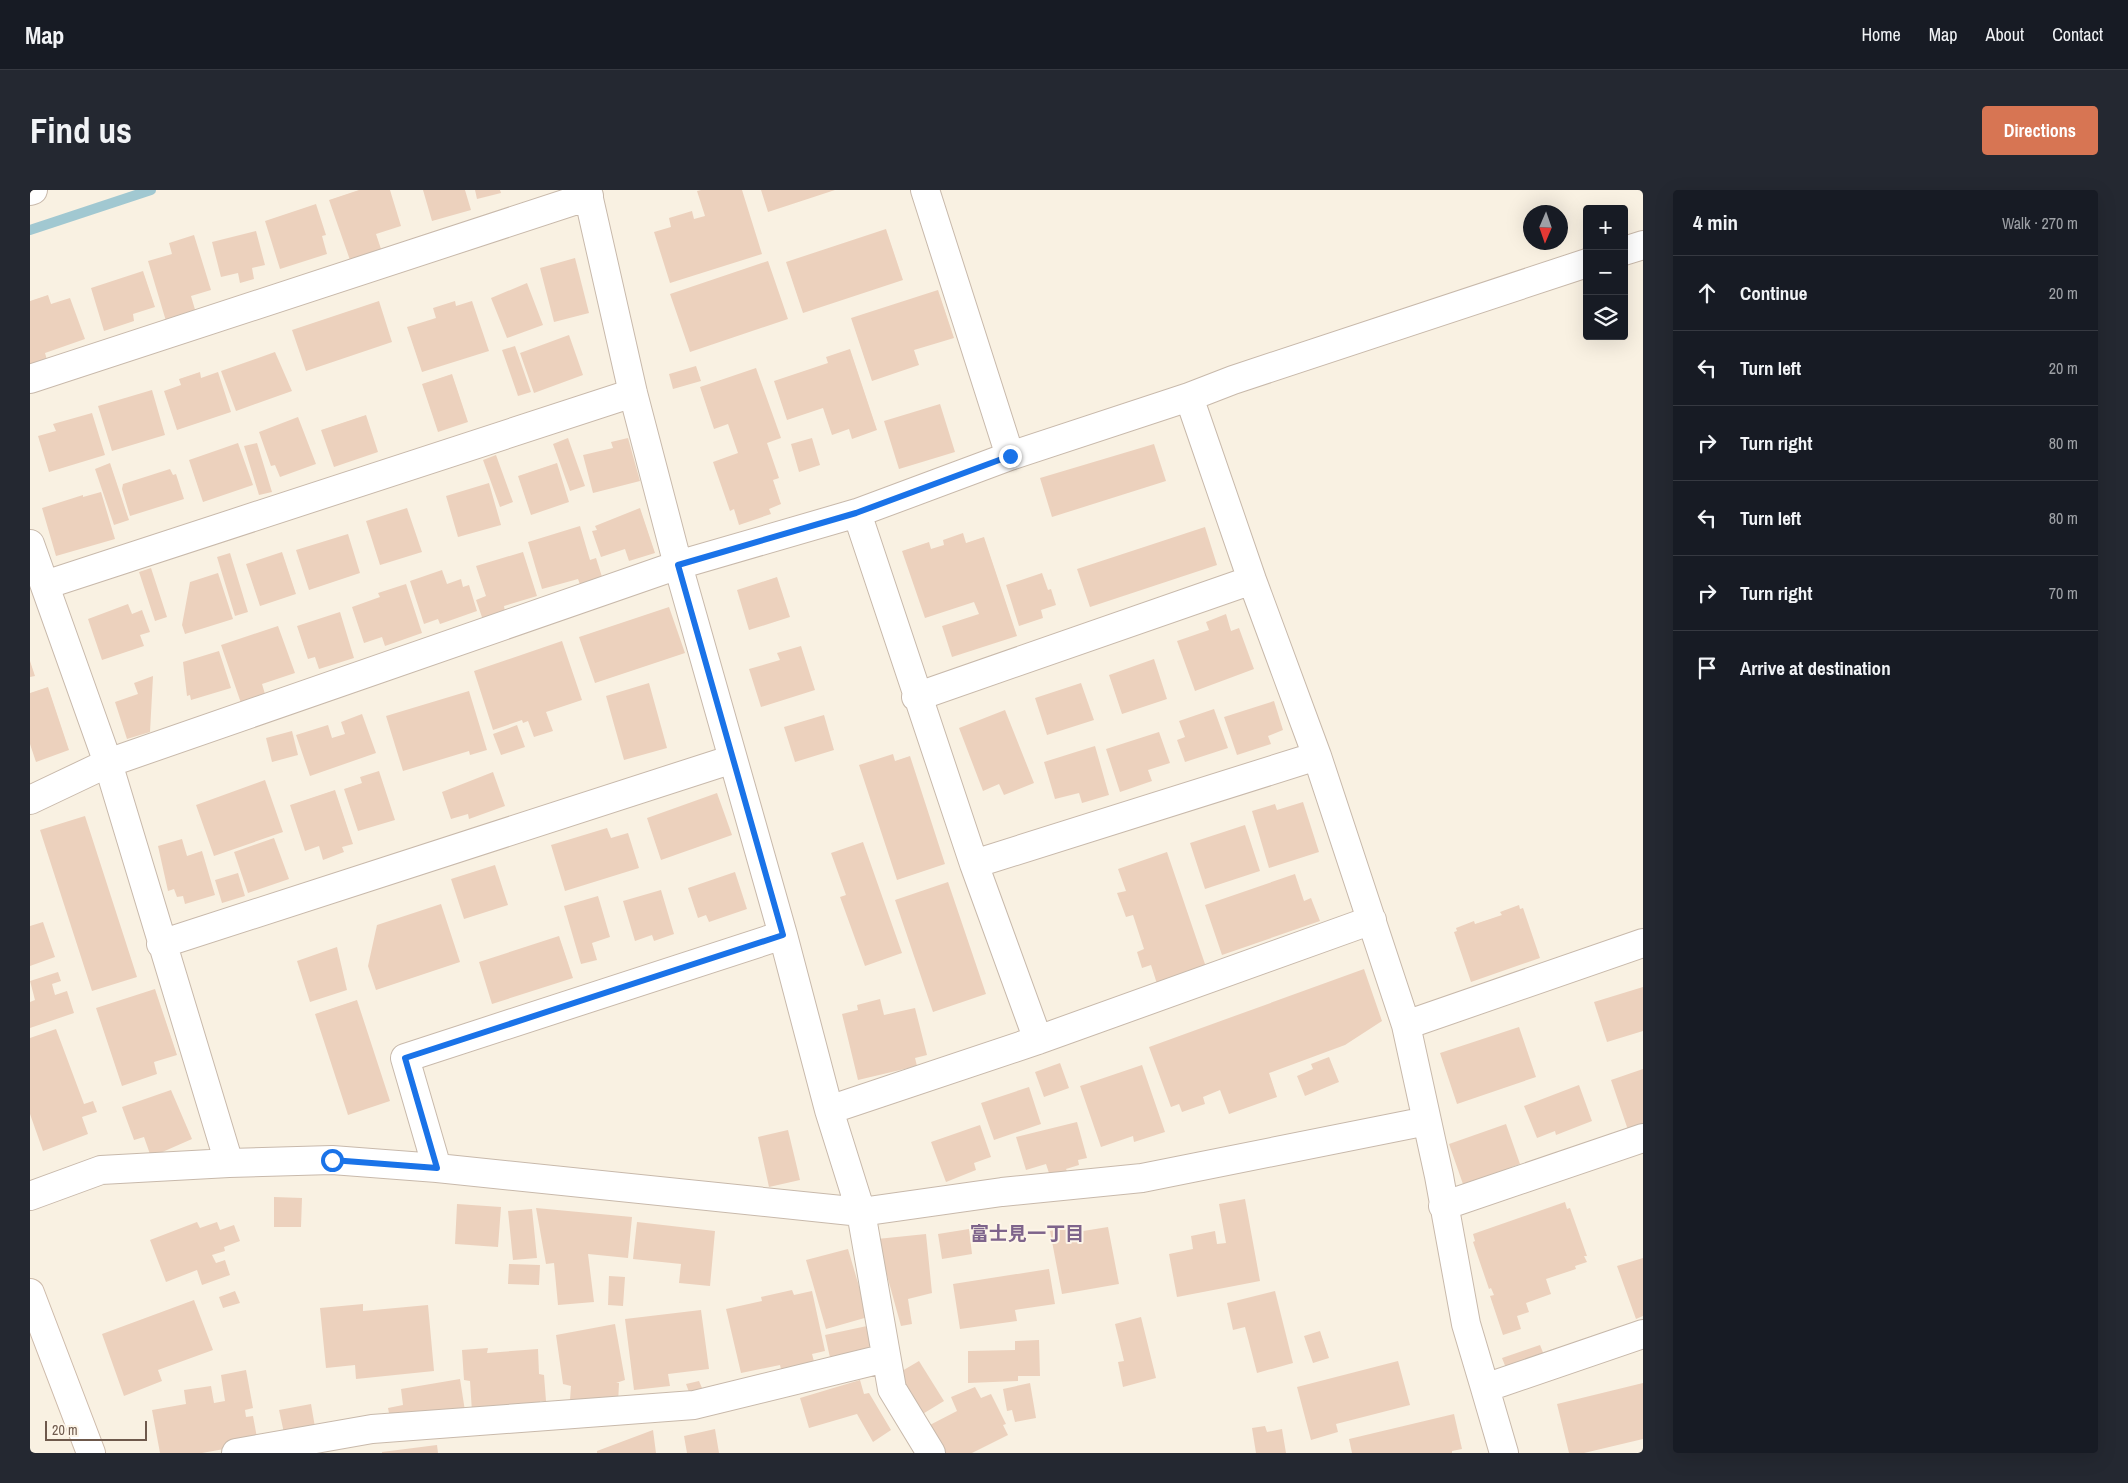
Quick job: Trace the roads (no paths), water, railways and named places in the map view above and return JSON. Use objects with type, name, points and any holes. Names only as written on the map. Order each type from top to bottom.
[{"type":"street","points":[[925,190],[1010,456]]},
{"type":"street","points":[[30,379],[588,193],[633,393],[678,565],[783,935],[829,1110],[861,1212],[892,1389],[931,1453]]},
{"type":"street","points":[[1627,250],[1643,245]]},
{"type":"street","points":[[30,800],[108,764],[678,565],[856,513],[1010,456],[1583,264]]},
{"type":"street","points":[[44,585],[633,393]]},
{"type":"street","points":[[1190,397],[1252,580],[1317,756],[1406,1025],[1427,1120],[1466,1324],[1504,1453]]},
{"type":"street","points":[[856,513],[916,697],[1038,1040]]},
{"type":"street","points":[[30,544],[108,764],[161,944],[230,1163]]},
{"type":"street","points":[[916,697],[1252,580]]},
{"type":"street","points":[[974,864],[1317,756]]},
{"type":"street","points":[[161,944],[733,759]]},
{"type":"street","points":[[829,1110],[1038,1040],[1372,920]]},
{"type":"street","points":[[437,1168],[405,1058],[783,935]]},
{"type":"street","points":[[1406,1025],[1643,943]]},
{"type":"street","points":[[30,1196],[101,1170],[332,1160],[437,1168],[861,1212],[1002,1192],[1142,1178],[1427,1120]]},
{"type":"street","points":[[1443,1206],[1643,1138]]},
{"type":"street","points":[[30,1293],[91,1453]]},
{"type":"street","points":[[1485,1388],[1643,1334]]},
{"type":"street","points":[[236,1453],[372,1429],[694,1405],[886,1358]]},
{"type":"waterway","points":[[30,230],[151,190]]},
{"type":"district","name":"富士見一丁目","points":[[1027,1233]]}]
